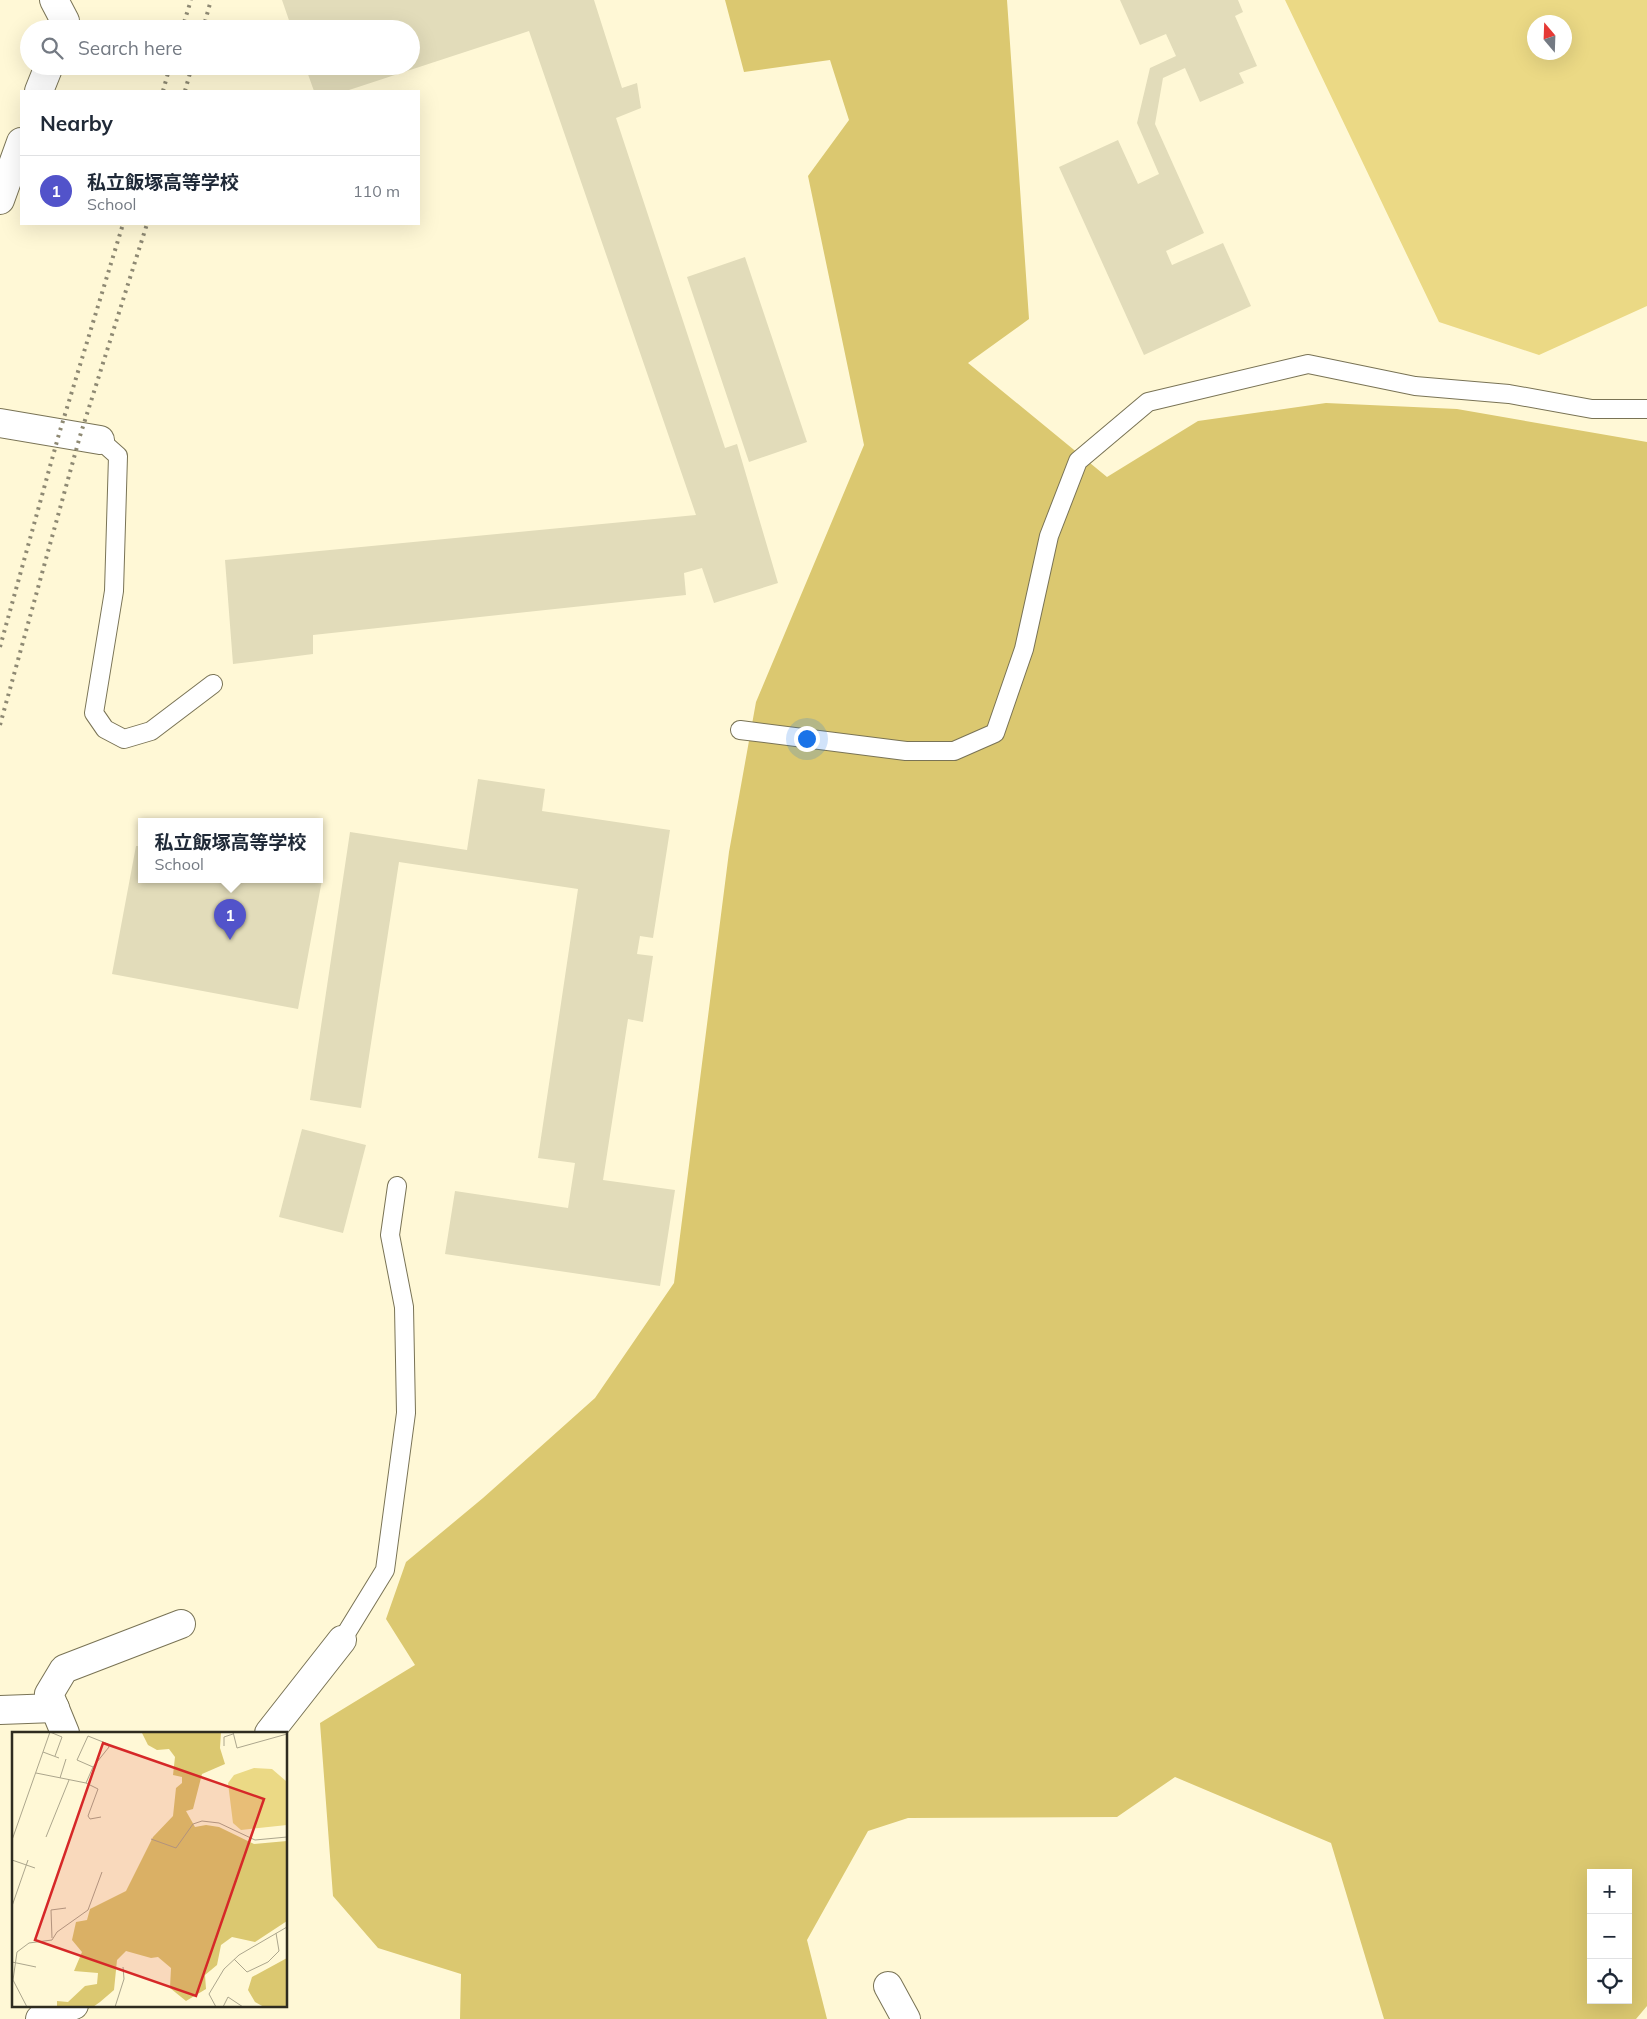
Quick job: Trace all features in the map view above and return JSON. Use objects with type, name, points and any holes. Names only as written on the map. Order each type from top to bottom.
[{"type":"street","points":[[54,0],[64,20]]},
{"type":"street","points":[[40,90],[45,75]]},
{"type":"street","points":[[0,200],[20,145]]},
{"type":"street","points":[[0,423],[100,440]]},
{"type":"street","points":[[65,1732],[49,1694],[64,1669],[180,1624]]},
{"type":"street","points":[[270,1732],[342,1640]]},
{"type":"street","points":[[0,1710],[54,1708]]},
{"type":"street","points":[[888,1986],[906,2019]]},
{"type":"street","points":[[40,2019],[72,2006]]},
{"type":"lane","points":[[740,730],[906,752],[954,751],[995,733],[1024,649],[1049,536],[1078,461],[1148,402],[1308,364],[1415,386],[1510,394],[1592,409],[1647,409]]},
{"type":"lane","points":[[100,440],[118,456],[114,591],[94,713],[105,729],[124,739],[151,731],[213,684]]},
{"type":"lane","points":[[342,1640],[385,1570],[406,1413],[404,1307],[390,1235],[397,1186]]},
{"type":"shaded area","points":[[725,0],[1007,0],[1029,319],[968,363],[1107,477],[1198,421],[1326,403],[1457,409],[1647,442],[1647,2006],[1636,2019],[1384,2019],[1331,1843],[1175,1777],[1117,1817],[908,1818],[868,1831],[807,1940],[827,2019],[460,2019],[461,1974],[378,1948],[333,1896],[320,1723],[415,1665],[386,1619],[406,1562],[483,1498],[595,1398],[674,1283],[729,852],[756,702],[864,445],[808,176],[849,120],[830,60],[744,72]]},
{"type":"shaded area","points":[[1285,0],[1647,0],[1647,306],[1539,355],[1439,322]]},
{"type":"building","points":[[282,0],[594,0],[622,88],[637,83],[641,108],[616,118],[725,448],[737,444],[778,583],[714,603],[702,568],[684,573],[686,595],[313,635],[313,654],[233,664],[225,560],[696,515],[529,31],[420,67],[420,20],[289,20]]},
{"type":"building","points":[[1120,0],[1238,0],[1243,12],[1235,16],[1257,66],[1239,73],[1244,83],[1200,102],[1185,68],[1163,78],[1155,124],[1204,233],[1166,251],[1172,265],[1223,243],[1251,306],[1144,355],[1059,167],[1118,140],[1138,184],[1159,174],[1137,123],[1150,68],[1176,56],[1166,34],[1140,45]]},
{"type":"building","points":[[308,75],[395,75],[349,90],[314,90]]},
{"type":"building","points":[[745,257],[807,442],[749,462],[687,277]]},
{"type":"building","points":[[478,779],[545,789],[542,811],[670,830],[653,938],[640,936],[637,954],[653,956],[643,1022],[628,1019],[603,1180],[675,1190],[660,1286],[445,1254],[455,1191],[568,1208],[575,1163],[538,1158],[578,889],[399,862],[361,1108],[310,1100],[350,832],[467,850]]},
{"type":"building","points":[[136,846],[138,846],[138,883],[321,883],[298,1009],[112,974]]},
{"type":"building","points":[[302,1129],[366,1145],[343,1233],[279,1217]]},
{"type":"railway","points":[[185,20],[191,0]]},
{"type":"railway","points":[[205,20],[211,0]]},
{"type":"railway","points":[[163,90],[167,75]]},
{"type":"railway","points":[[185,90],[189,75]]},
{"type":"railway","points":[[0,647],[59,434],[123,225]]},
{"type":"railway","points":[[0,725],[80,436],[147,225]]},
{"type":"place","name":"私立飯塚高等学校","points":[[230,940]]}]
